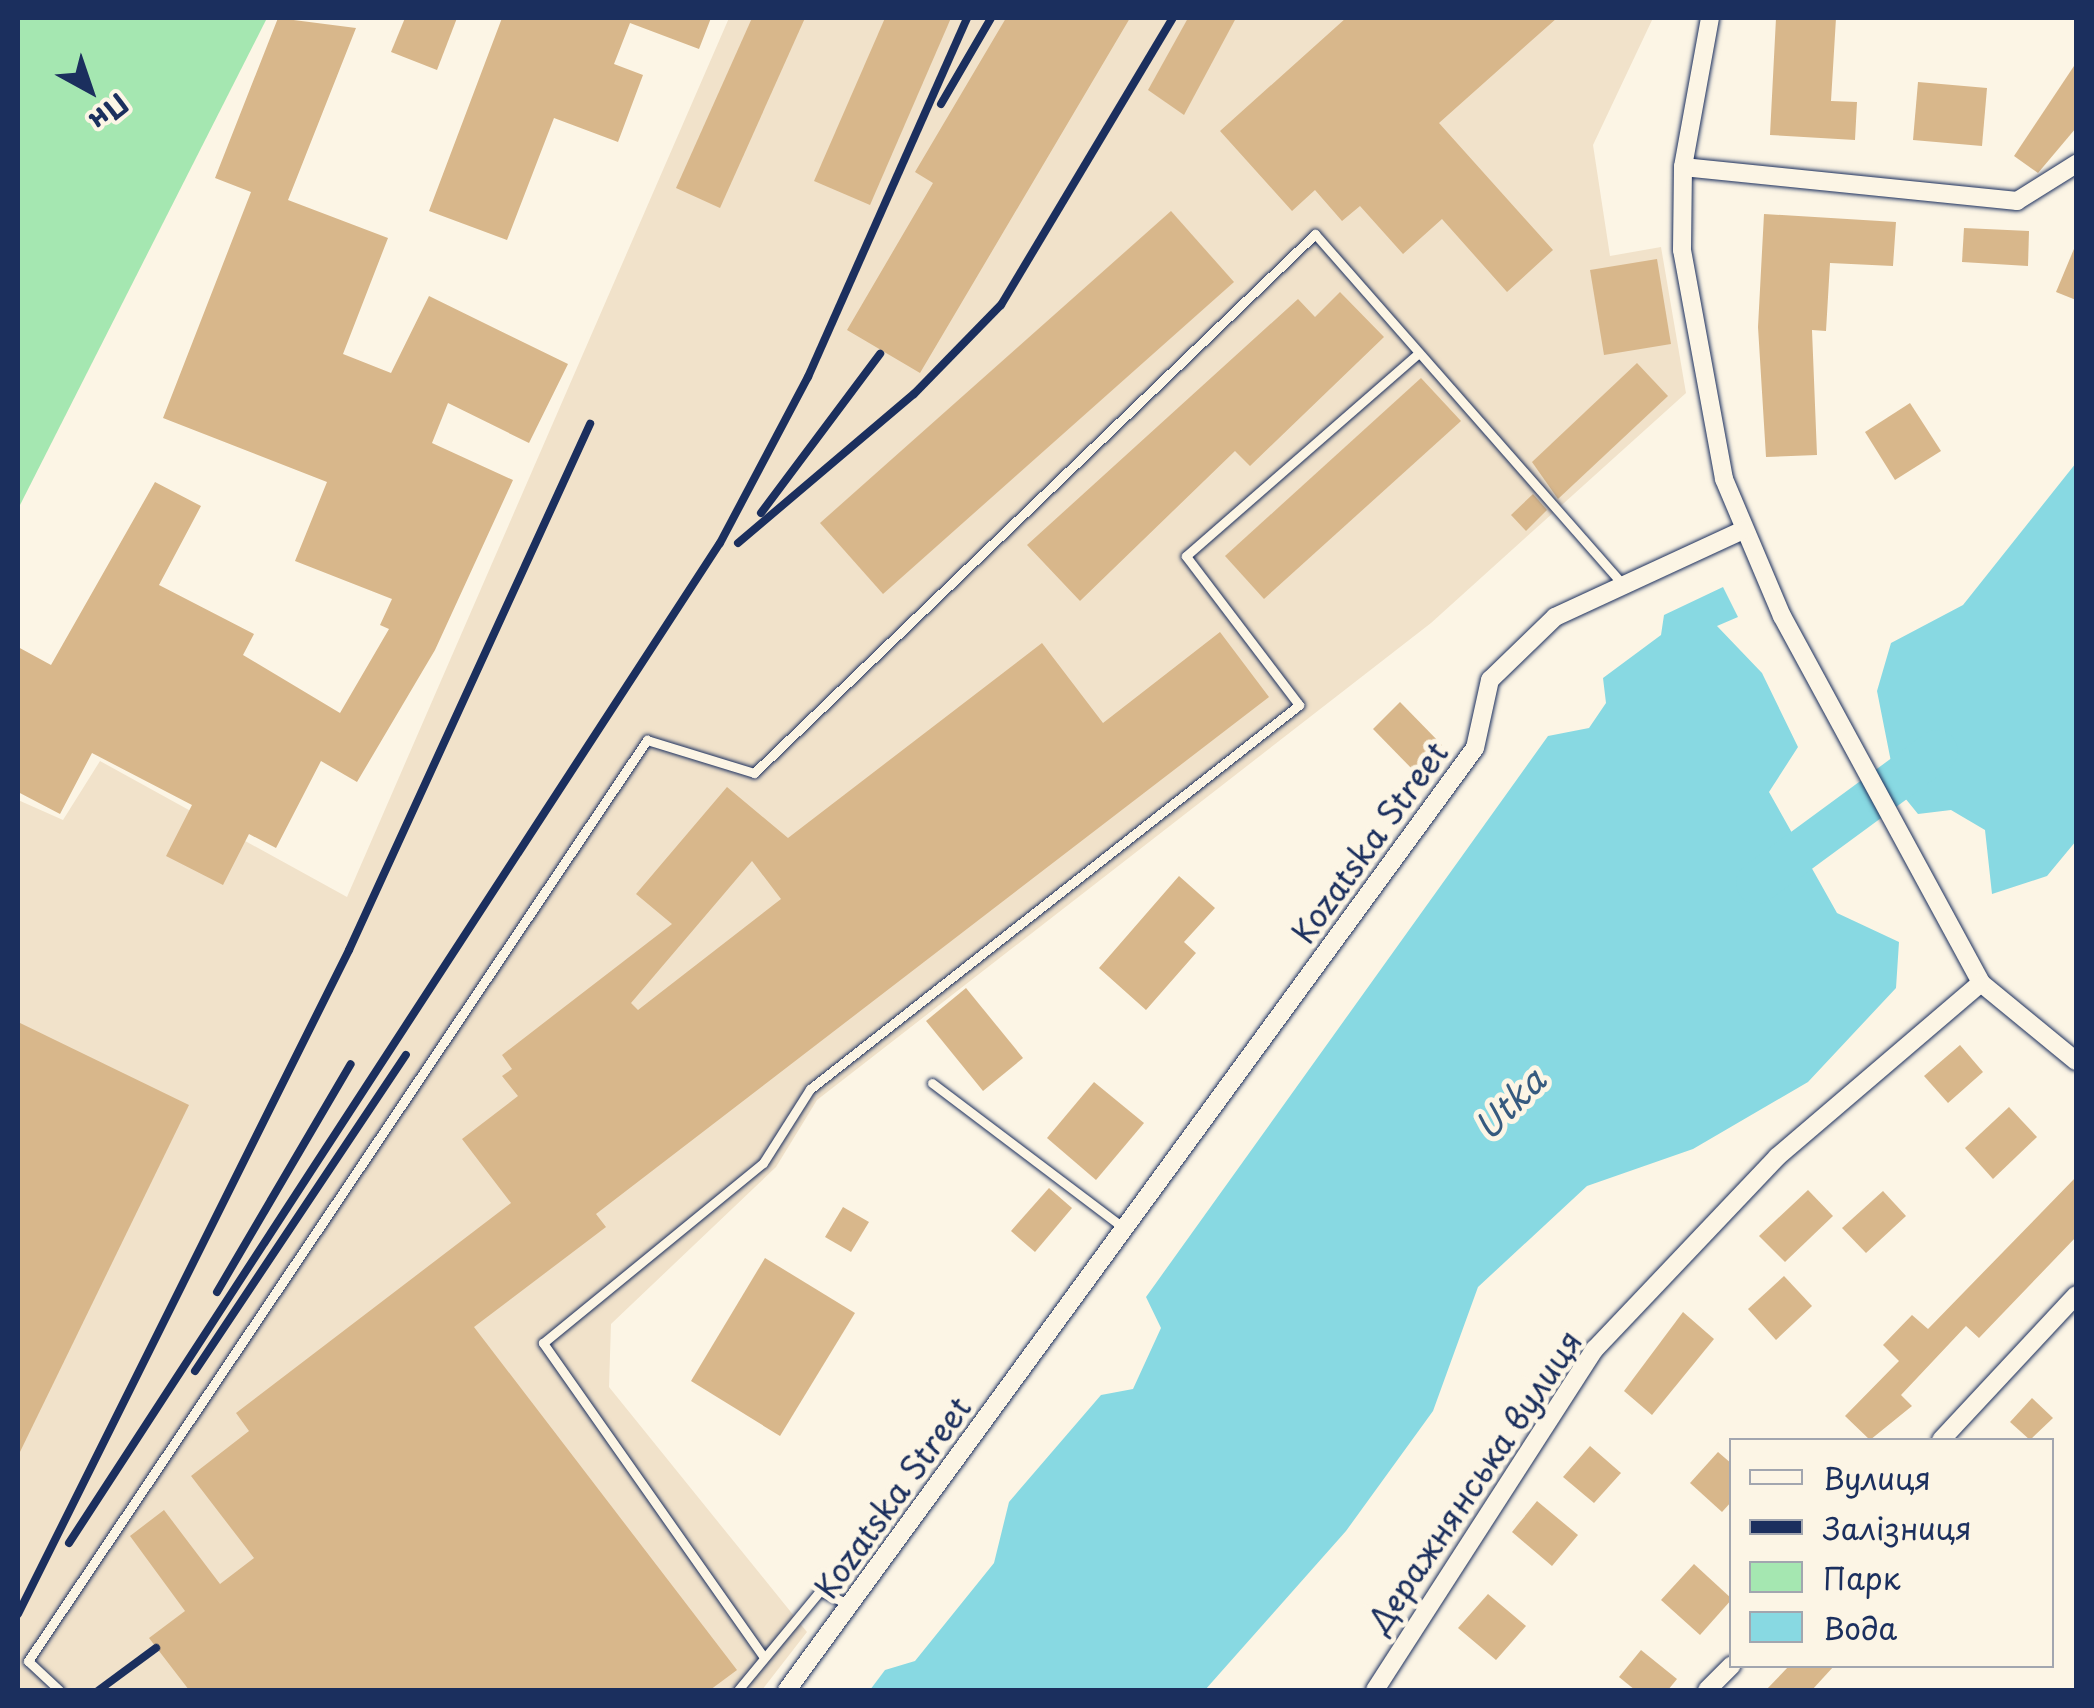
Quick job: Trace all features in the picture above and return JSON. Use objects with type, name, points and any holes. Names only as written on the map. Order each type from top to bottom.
[{"type":"street","points":[[1710,18],[1682,167],[1693,338],[1708,426],[1743,530],[1981,983],[2076,1060]]},
{"type":"street","points":[[1682,167],[2018,201],[2076,164]]},
{"type":"street","name":"Kozatska Street","points":[[788,1690],[1475,748],[1490,680],[1555,616],[1743,530]]},
{"type":"street","name":"Деражнянська вулиця","points":[[1375,1690],[1594,1349],[1777,1156],[1981,983]]},
{"type":"street","points":[[1943,1438],[2076,1295]]},
{"type":"street","points":[[1707,1690],[1729,1667]]},
{"type":"lane","points":[[60,1690],[28,1660],[647,740],[754,773],[1315,234],[1623,585]]},
{"type":"lane","points":[[764,1656],[542,1343],[762,1163],[810,1089],[1299,705],[1186,556],[1419,352]]},
{"type":"lane","points":[[932,1082],[1124,1228]]},
{"type":"lane","points":[[738,1690],[820,1591],[850,1605]]},
{"type":"shaded area","points":[[729,18],[1653,18],[1593,145],[1610,256],[1661,247],[1686,393],[1431,623],[817,1100],[776,1167],[611,1324],[609,1387],[807,1632],[762,1690],[18,1690],[18,800],[63,820],[100,761],[347,897]]},
{"type":"green space","points":[[18,18],[267,18],[18,509]]},
{"type":"water","points":[[2076,463],[2076,841],[2047,876],[1992,894],[1985,830],[1951,810],[1918,814],[1896,787],[1877,691],[1891,643],[1963,605]]},
{"type":"water","points":[[1723,587],[1738,617],[1717,626],[1762,673],[1798,747],[1769,792],[1837,913],[1899,942],[1896,988],[1808,1082],[1693,1149],[1587,1186],[1478,1287],[1433,1411],[1346,1531],[1205,1690],[870,1690],[885,1670],[915,1661],[994,1563],[1009,1502],[1101,1395],[1133,1389],[1161,1328],[1146,1297],[1548,736],[1589,728],[1606,703],[1603,678],[1661,635],[1664,615]]},
{"type":"building","points":[[278,18],[356,28],[288,200],[388,238],[343,354],[391,373],[429,296],[568,364],[529,443],[448,403],[432,443],[513,480],[435,650],[357,782],[321,761],[276,848],[249,834],[223,885],[166,856],[192,805],[92,753],[60,814],[18,792],[18,647],[51,665],[155,482],[201,506],[159,585],[254,634],[243,655],[340,713],[389,629],[380,625],[392,599],[295,561],[327,482],[163,418],[251,192],[215,178]]},
{"type":"building","points":[[405,18],[457,18],[437,70],[391,52]]},
{"type":"building","points":[[502,18],[711,18],[699,49],[630,23],[614,64],[643,75],[618,142],[554,118],[507,240],[429,211]]},
{"type":"building","points":[[752,18],[805,18],[720,208],[676,188]]},
{"type":"building","points":[[885,18],[951,18],[870,205],[814,181]]},
{"type":"building","points":[[1006,18],[1130,18],[920,373],[847,330],[933,183],[915,172]]},
{"type":"building","points":[[1188,18],[1236,18],[1184,115],[1148,90]]},
{"type":"building","points":[[1346,18],[1557,18],[1439,123],[1553,250],[1507,292],[1442,219],[1403,254],[1360,206],[1342,221],[1315,190],[1292,211],[1220,131]]},
{"type":"building","points":[[1776,18],[1836,18],[1831,101],[1857,102],[1855,140],[1770,135]]},
{"type":"building","points":[[2076,63],[2076,128],[2038,173],[2014,156]]},
{"type":"building","points":[[1918,82],[1987,88],[1982,146],[1913,140]]},
{"type":"building","points":[[1171,211],[1234,282],[883,594],[820,523]]},
{"type":"building","points":[[1764,214],[1896,222],[1893,266],[1830,263],[1826,331],[1812,330],[1817,455],[1766,457],[1758,327]]},
{"type":"building","points":[[1964,228],[2029,231],[2028,266],[1962,262]]},
{"type":"building","points":[[2076,244],[2076,300],[2056,292]]},
{"type":"building","points":[[1657,259],[1671,344],[1604,355],[1590,270]]},
{"type":"building","points":[[1340,292],[1384,337],[1250,466],[1235,451],[1080,601],[1027,545],[1298,299],[1315,317]]},
{"type":"building","points":[[1637,363],[1668,396],[1558,499],[1532,462]]},
{"type":"building","points":[[1421,378],[1461,421],[1264,599],[1225,556]]},
{"type":"building","points":[[1910,403],[1941,451],[1895,480],[1865,432]]},
{"type":"building","points":[[1533,494],[1547,510],[1526,531],[1511,515]]},
{"type":"building","points":[[1220,632],[1269,697],[596,1214],[606,1227],[474,1327],[737,1670],[710,1690],[189,1690],[149,1638],[185,1611],[130,1536],[164,1510],[220,1584],[254,1558],[191,1476],[249,1431],[236,1413],[511,1203],[462,1139],[518,1096],[502,1076],[512,1069],[502,1055],[672,924],[636,894],[727,787],[788,838],[1042,643],[1103,723]],"holes":[[[752,861],[781,899],[638,1010],[631,1003]]]},
{"type":"building","points":[[1400,702],[1442,745],[1415,772],[1373,729]]},
{"type":"building","points":[[1179,876],[1215,908],[1184,942],[1196,953],[1146,1010],[1099,968]]},
{"type":"building","points":[[966,988],[1023,1058],[983,1091],[926,1021]]},
{"type":"building","points":[[18,1022],[189,1105],[18,1456]]},
{"type":"building","points":[[1960,1045],[1983,1072],[1948,1103],[1924,1076]]},
{"type":"building","points":[[1094,1082],[1144,1123],[1096,1180],[1047,1138]]},
{"type":"building","points":[[2009,1107],[2037,1137],[1993,1179],[1965,1148]]},
{"type":"building","points":[[2076,1177],[2076,1237],[1979,1338],[1966,1326],[1901,1395],[1912,1406],[1868,1438],[1845,1416],[1899,1361],[1883,1345],[1912,1315],[1928,1329]]},
{"type":"building","points":[[1049,1188],[1072,1208],[1035,1252],[1011,1231]]},
{"type":"building","points":[[1808,1190],[1833,1216],[1785,1262],[1759,1236]]},
{"type":"building","points":[[1883,1191],[1906,1216],[1866,1253],[1842,1228]]},
{"type":"building","points":[[843,1207],[869,1222],[851,1252],[825,1237]]},
{"type":"building","points":[[765,1258],[855,1313],[780,1436],[691,1381]]},
{"type":"building","points":[[1784,1276],[1812,1306],[1776,1340],[1748,1309]]},
{"type":"building","points":[[1683,1312],[1714,1339],[1652,1415],[1624,1391]]},
{"type":"building","points":[[2032,1398],[2053,1418],[2032,1438],[2010,1422]]},
{"type":"building","points":[[1590,1446],[1621,1473],[1594,1503],[1563,1477]]},
{"type":"building","points":[[1718,1452],[1729,1461],[1729,1504],[1722,1512],[1690,1483]]},
{"type":"building","points":[[1537,1501],[1578,1535],[1552,1566],[1512,1532]]},
{"type":"building","points":[[1694,1564],[1729,1596],[1729,1602],[1700,1635],[1661,1600]]},
{"type":"building","points":[[1488,1594],[1526,1626],[1496,1660],[1458,1628]]},
{"type":"building","points":[[1641,1650],[1677,1679],[1668,1690],[1635,1690],[1619,1677]]},
{"type":"building","points":[[1787,1668],[1832,1668],[1812,1690],[1766,1690]]},
{"type":"waterway","name":"Utka","points":[[1757,883],[1937,751]]},
{"type":"railway","points":[[69,1543],[720,543],[808,377],[967,18]]},
{"type":"railway","points":[[941,104],[991,18]]},
{"type":"railway","points":[[738,543],[914,394],[1001,305],[1173,18]]},
{"type":"railway","points":[[761,513],[880,354]]},
{"type":"railway","points":[[18,1614],[349,950],[590,424]]},
{"type":"railway","points":[[195,1371],[406,1055]]},
{"type":"railway","points":[[217,1292],[351,1064]]},
{"type":"railway","points":[[99,1690],[156,1648]]}]
